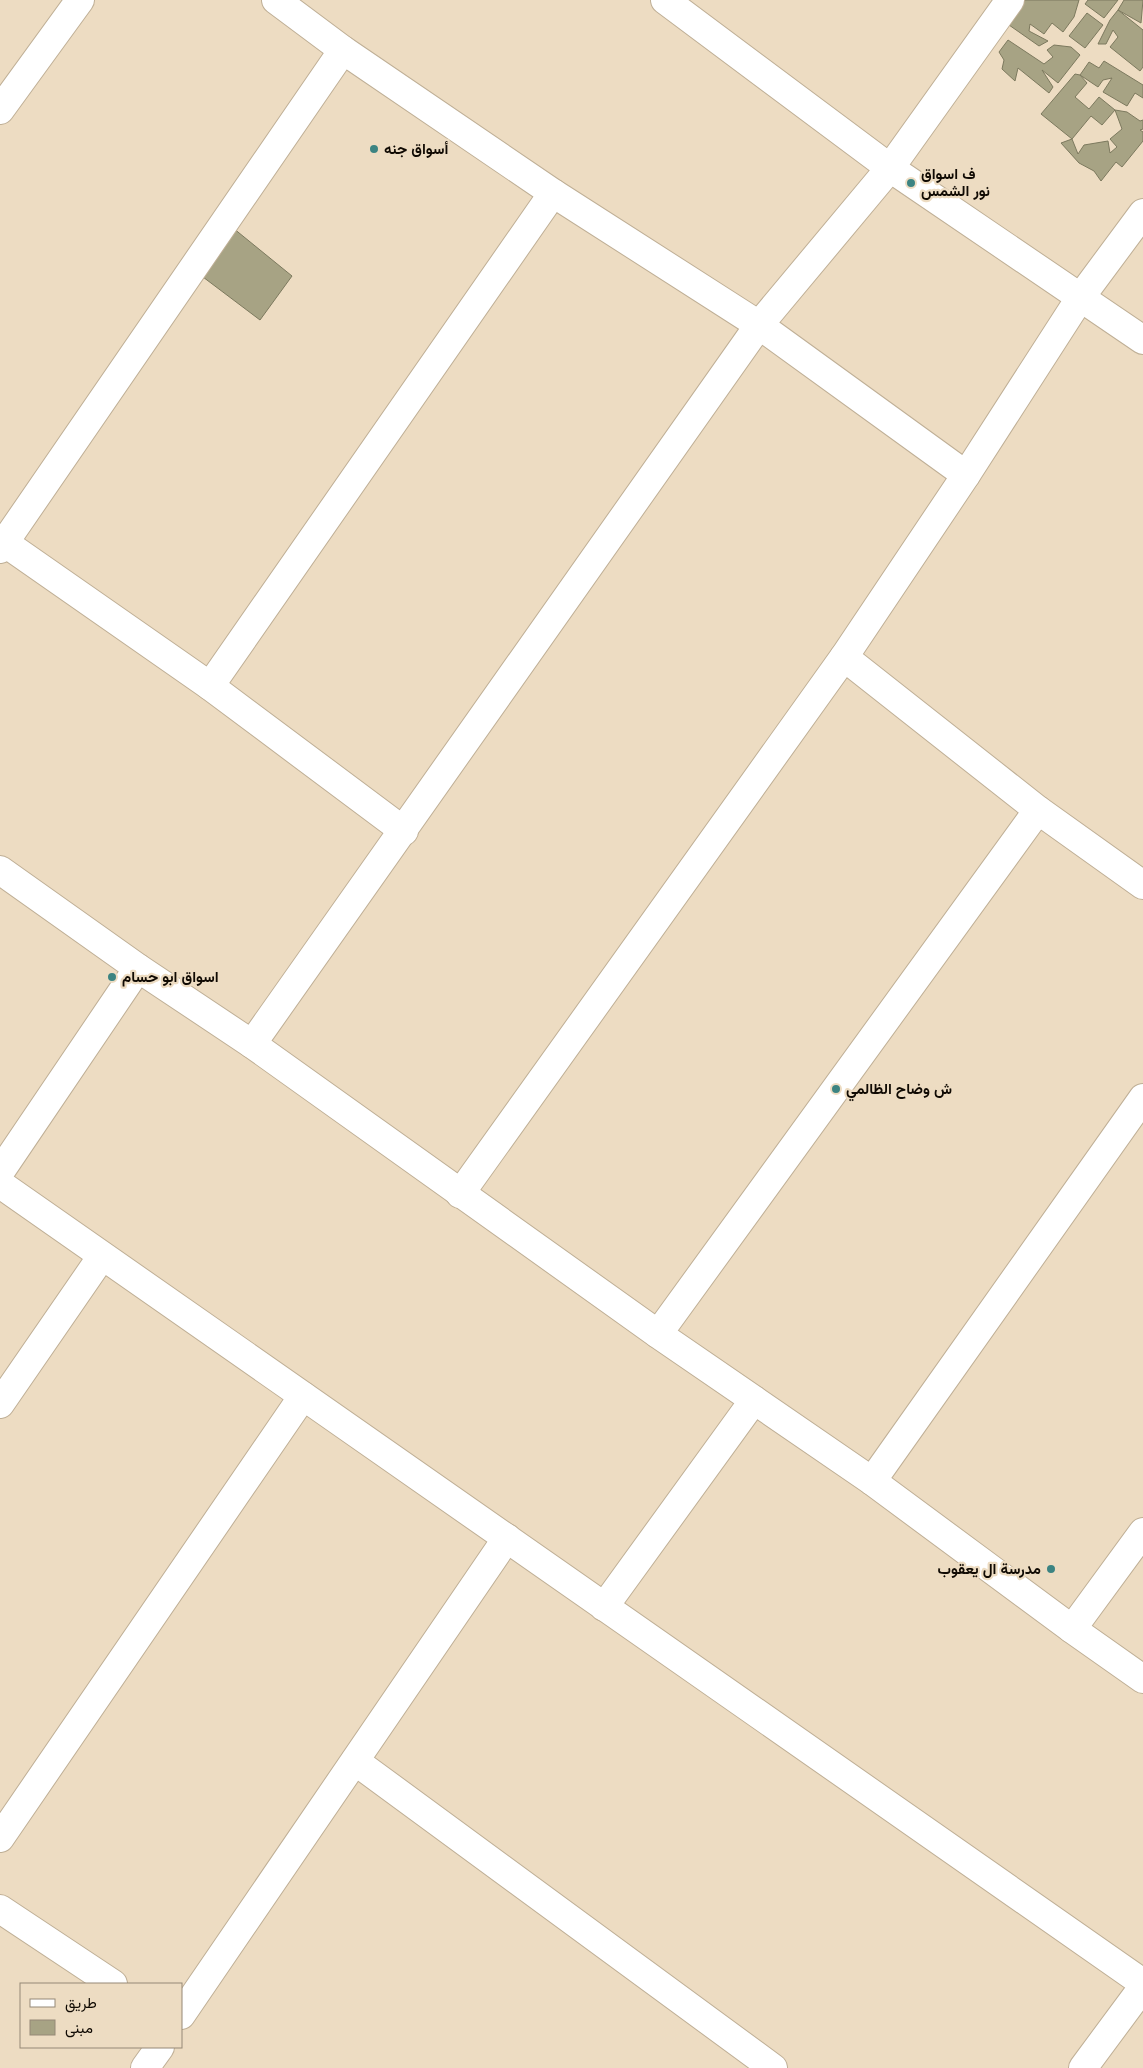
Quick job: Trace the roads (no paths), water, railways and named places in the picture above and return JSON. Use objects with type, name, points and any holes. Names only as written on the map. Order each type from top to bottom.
[{"type":"street","points":[[0,110],[80,0]]},
{"type":"street","points":[[276,0],[343,50],[553,193],[759,325],[966,474]]},
{"type":"street","points":[[252,1044],[759,325],[890,168],[1010,0]]},
{"type":"street","points":[[675,3],[890,168],[1143,340]]},
{"type":"street","points":[[343,50],[2,546],[210,686],[404,831]]},
{"type":"street","points":[[210,686],[553,193]]},
{"type":"street","points":[[460,1194],[844,657],[1080,298],[1143,213]]},
{"type":"street","points":[[844,657],[1038,810],[1143,885]]},
{"type":"street","points":[[658,1334],[1038,810]]},
{"type":"street","points":[[0,870],[138,968],[252,1044],[658,1334],[872,1481],[1072,1629],[1143,1679]]},
{"type":"street","points":[[0,1172],[138,968]]},
{"type":"street","points":[[872,1481],[1143,1098]]},
{"type":"street","points":[[0,1184],[1143,1985],[1083,2068]]},
{"type":"street","points":[[0,1404],[102,1256]]},
{"type":"street","points":[[0,1838],[303,1396]]},
{"type":"street","points":[[604,1607],[754,1400]]},
{"type":"street","points":[[1072,1629],[1143,1532]]},
{"type":"street","points":[[182,2014],[507,1538]]},
{"type":"street","points":[[355,1762],[773,2068]]},
{"type":"street","points":[[0,1909],[111,1983]]},
{"type":"street","points":[[145,2068],[159,2048]]},
{"type":"place","name":"أسواق جنه","points":[[374,149]]},
{"type":"place","name":"ف اسواق نور الشمس","points":[[911,183]]},
{"type":"place","name":"اسواق ابو حسام","points":[[112,977]]},
{"type":"place","name":"ش وضاح الظالمي","points":[[836,1089]]},
{"type":"place","name":"مدرسة ال يعقوب","points":[[1051,1569]]}]
